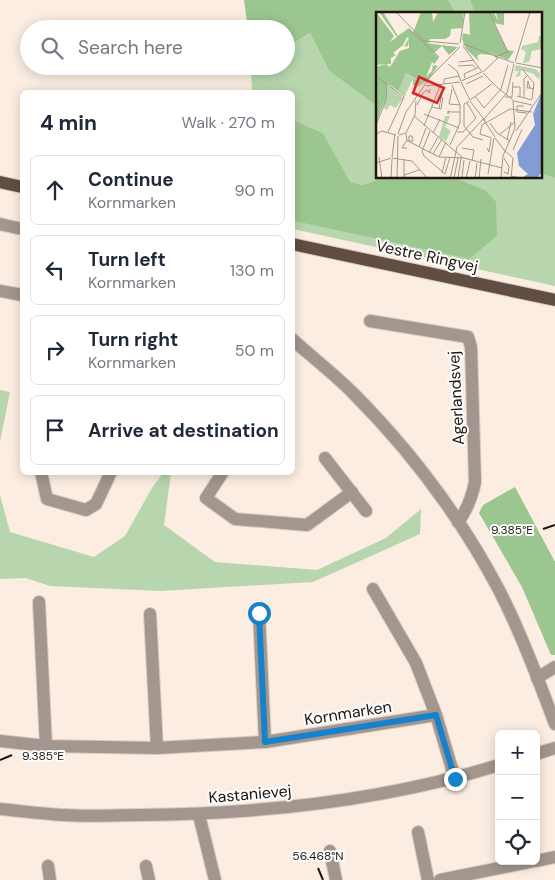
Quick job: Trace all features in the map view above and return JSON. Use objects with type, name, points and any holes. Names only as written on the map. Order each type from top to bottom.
[{"type":"main road","points":[[0,182],[20,187]]},
{"type":"main road","name":"Vestre Ringvej","points":[[295,245],[555,300]]},
{"type":"street","points":[[0,224],[20,229]]},
{"type":"street","points":[[0,290],[20,295]]},
{"type":"street","name":"Agerlandsvej","points":[[370,321],[468,338],[471,347],[476,482],[466,512],[458,522]]},
{"type":"street","points":[[295,342],[352,392],[396,440],[424,474],[458,522],[499,590],[518,630],[555,724]]},
{"type":"street","points":[[325,458],[366,511]]},
{"type":"street","points":[[42,475],[47,498],[86,510],[96,504],[110,475]]},
{"type":"street","points":[[221,475],[206,498],[235,519],[307,526],[352,492]]},
{"type":"street","points":[[373,589],[416,663],[436,715],[455,779]]},
{"type":"street","points":[[39,602],[46,746]]},
{"type":"street","points":[[259,613],[265,742]]},
{"type":"street","points":[[150,614],[157,748]]},
{"type":"street","points":[[537,678],[555,667]]},
{"type":"street","name":"Kornmarken","points":[[0,741],[46,746],[157,748],[265,742],[436,715]]},
{"type":"street","points":[[540,753],[555,748]]},
{"type":"street","name":"Kastanievej","points":[[0,809],[65,816],[199,815],[260,810],[328,802],[455,779],[495,767]]},
{"type":"street","points":[[199,815],[215,880]]},
{"type":"street","points":[[418,832],[428,880]]},
{"type":"street","points":[[330,851],[336,880]]},
{"type":"street","points":[[540,860],[555,857]]},
{"type":"street","points":[[440,880],[513,865]]},
{"type":"street","points":[[48,866],[50,880]]},
{"type":"street","points":[[146,866],[149,880]]},
{"type":"green space","points":[[244,0],[448,0],[456,12],[376,12],[376,105],[329,71],[310,33],[295,42],[295,20],[247,20]]},
{"type":"green space","points":[[448,0],[470,0],[474,12],[456,12]]},
{"type":"green space","points":[[470,0],[555,0],[555,178],[542,174],[542,12],[474,12]]},
{"type":"green space","points":[[310,33],[329,71],[376,105],[376,179],[379,179],[363,185],[349,182],[323,133],[295,121],[295,90],[252,90],[251,75],[295,75],[295,42]]},
{"type":"green space","points":[[295,121],[323,133],[350,182],[363,185],[379,179],[458,179],[485,190],[496,202],[497,236],[469,259],[295,221]]},
{"type":"green space","points":[[542,174],[555,178],[555,286],[295,229],[295,221],[469,259],[485,190],[458,179],[542,179]]},
{"type":"green space","points":[[0,390],[10,392],[0,442]]},
{"type":"green space","points":[[162,475],[171,475],[164,525],[215,562],[317,570],[386,538],[421,509],[420,534],[313,582],[160,591],[50,586],[26,578],[0,579],[0,495],[10,532],[94,557],[125,536]]},
{"type":"green space","points":[[515,487],[555,562],[555,655],[551,655],[522,587],[479,513],[483,505]]},
{"type":"route","points":[[259,613],[265,742],[436,715],[455,779]]}]
